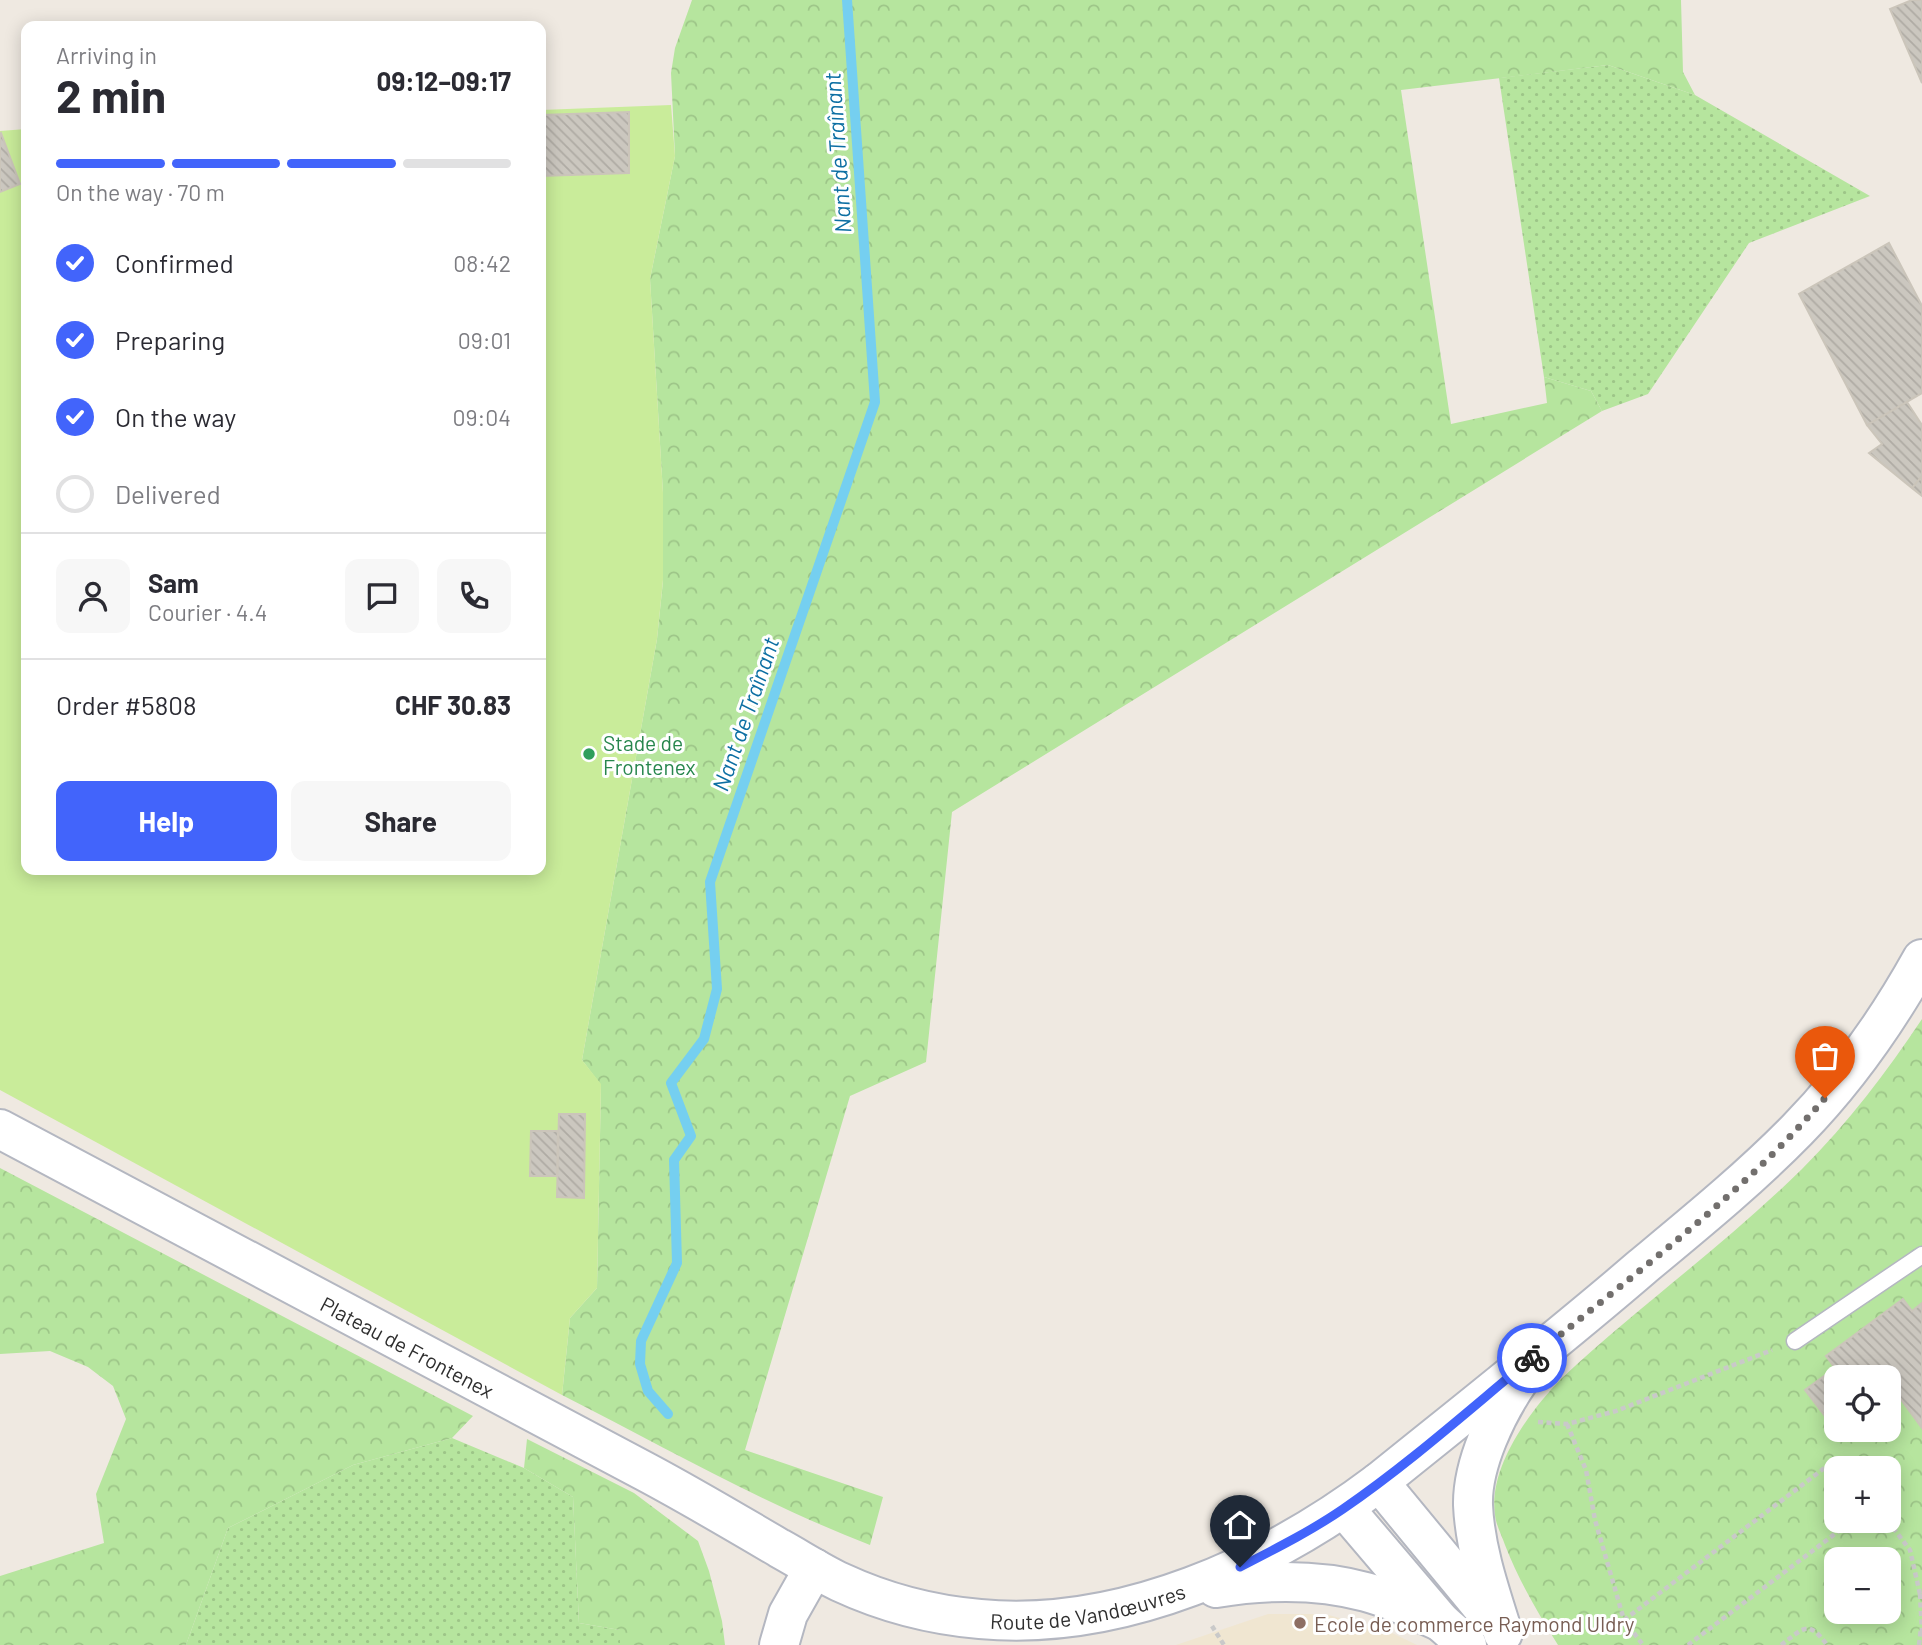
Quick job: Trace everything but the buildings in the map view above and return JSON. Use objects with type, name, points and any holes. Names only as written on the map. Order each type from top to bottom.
[{"type":"main road","name":"Route de Vandœuvres","points":[[814,1568],[840,1582],[886,1600],[943,1615],[1017,1621],[1109,1612],[1156,1598],[1240,1567],[1304,1534],[1379,1482],[1746,1179],[1798,1129],[1842,1078],[1882,1024],[1922,959]]},
{"type":"main road","name":"Plateau de Frontenex","points":[[0,1129],[670,1485],[814,1568]]},
{"type":"main road","points":[[1507,1639],[1478,1544],[1473,1503],[1476,1479],[1495,1422],[1514,1388],[1541,1350]]},
{"type":"main road","points":[[1379,1482],[1507,1639]]},
{"type":"main road","points":[[1344,1508],[1454,1634]]},
{"type":"main road","points":[[779,1645],[788,1614],[814,1568]]},
{"type":"main road","points":[[1156,1598],[1236,1585],[1321,1584],[1368,1592],[1454,1634]]},
{"type":"lane","points":[[1795,1341],[1922,1255]]},
{"type":"path","points":[[1532,1422],[1567,1424],[1616,1411],[1795,1341]]},
{"type":"path","points":[[1567,1424],[1586,1470],[1595,1520],[1623,1620],[1643,1645]]},
{"type":"path","points":[[1623,1620],[1824,1468]]},
{"type":"path","points":[[1688,1645],[1836,1533]]},
{"type":"path","points":[[1897,1533],[1910,1550],[1921,1593],[1922,1630],[1919,1645]]},
{"type":"path","points":[[1209,1619],[1224,1645]]},
{"type":"path","points":[[1782,1645],[1802,1629],[1811,1629],[1817,1631],[1827,1645]]},
{"type":"shaded area","name":"Ecole de commerce Raymond Uldry","points":[[1268,1614],[1325,1614],[1390,1632],[1417,1645],[1176,1645]]},
{"type":"green space","points":[[692,0],[1681,0],[1683,72],[1695,95],[1608,65],[1401,90],[1451,424],[1547,403],[1544,377],[1591,391],[1602,411],[952,812],[926,1062],[850,1096],[745,1450],[883,1497],[870,1545],[792,1512],[562,1395],[570,1318],[597,1288],[601,1085],[582,1060],[657,639],[663,581],[663,493],[650,279],[675,156],[671,73],[675,48]]},
{"type":"green space","points":[[1608,65],[1695,95],[1870,196],[1749,243],[1648,394],[1602,411],[1591,391],[1544,377],[1499,78]]},
{"type":"green space","name":"Stade de Frontenex","points":[[671,105],[675,156],[650,279],[663,493],[663,580],[657,639],[582,1060],[601,1084],[597,1288],[570,1318],[562,1395],[0,1090],[0,131],[21,129],[21,875],[546,875],[546,110]]},
{"type":"green space","points":[[1922,1019],[1922,1645],[1558,1645],[1510,1558],[1496,1519],[1498,1478],[1514,1441],[1537,1407],[1561,1379],[1773,1197],[1819,1152],[1880,1078]]},
{"type":"green space","points":[[0,1168],[473,1416],[452,1438],[353,1465],[228,1528],[186,1645],[0,1645],[0,1576],[104,1543],[96,1494],[126,1419],[113,1386],[88,1367],[50,1351],[0,1354]]},
{"type":"green space","points":[[452,1438],[524,1468],[573,1497],[579,1623],[620,1630],[620,1645],[186,1645],[228,1528],[353,1465]]},
{"type":"green space","points":[[527,1439],[634,1493],[698,1541],[722,1621],[725,1645],[620,1645],[620,1630],[579,1623],[573,1497],[524,1468]]},
{"type":"waterway","name":"Nant de Traînant","points":[[668,1414],[648,1391],[640,1364],[641,1341],[677,1263],[674,1160],[691,1136],[671,1083],[704,1039],[717,989],[710,882],[875,402],[847,0]]},
{"type":"way so far","points":[[1532,1358],[1746,1179],[1798,1129],[1825,1098]]},
{"type":"place","name":"Stade de Frontenex","points":[[589,754]]},
{"type":"place","name":"Ecole de commerce Raymond Uldry","points":[[1300,1623]]},
{"type":"route","points":[[1240,1567],[1304,1534],[1344,1508],[1532,1358]]}]
